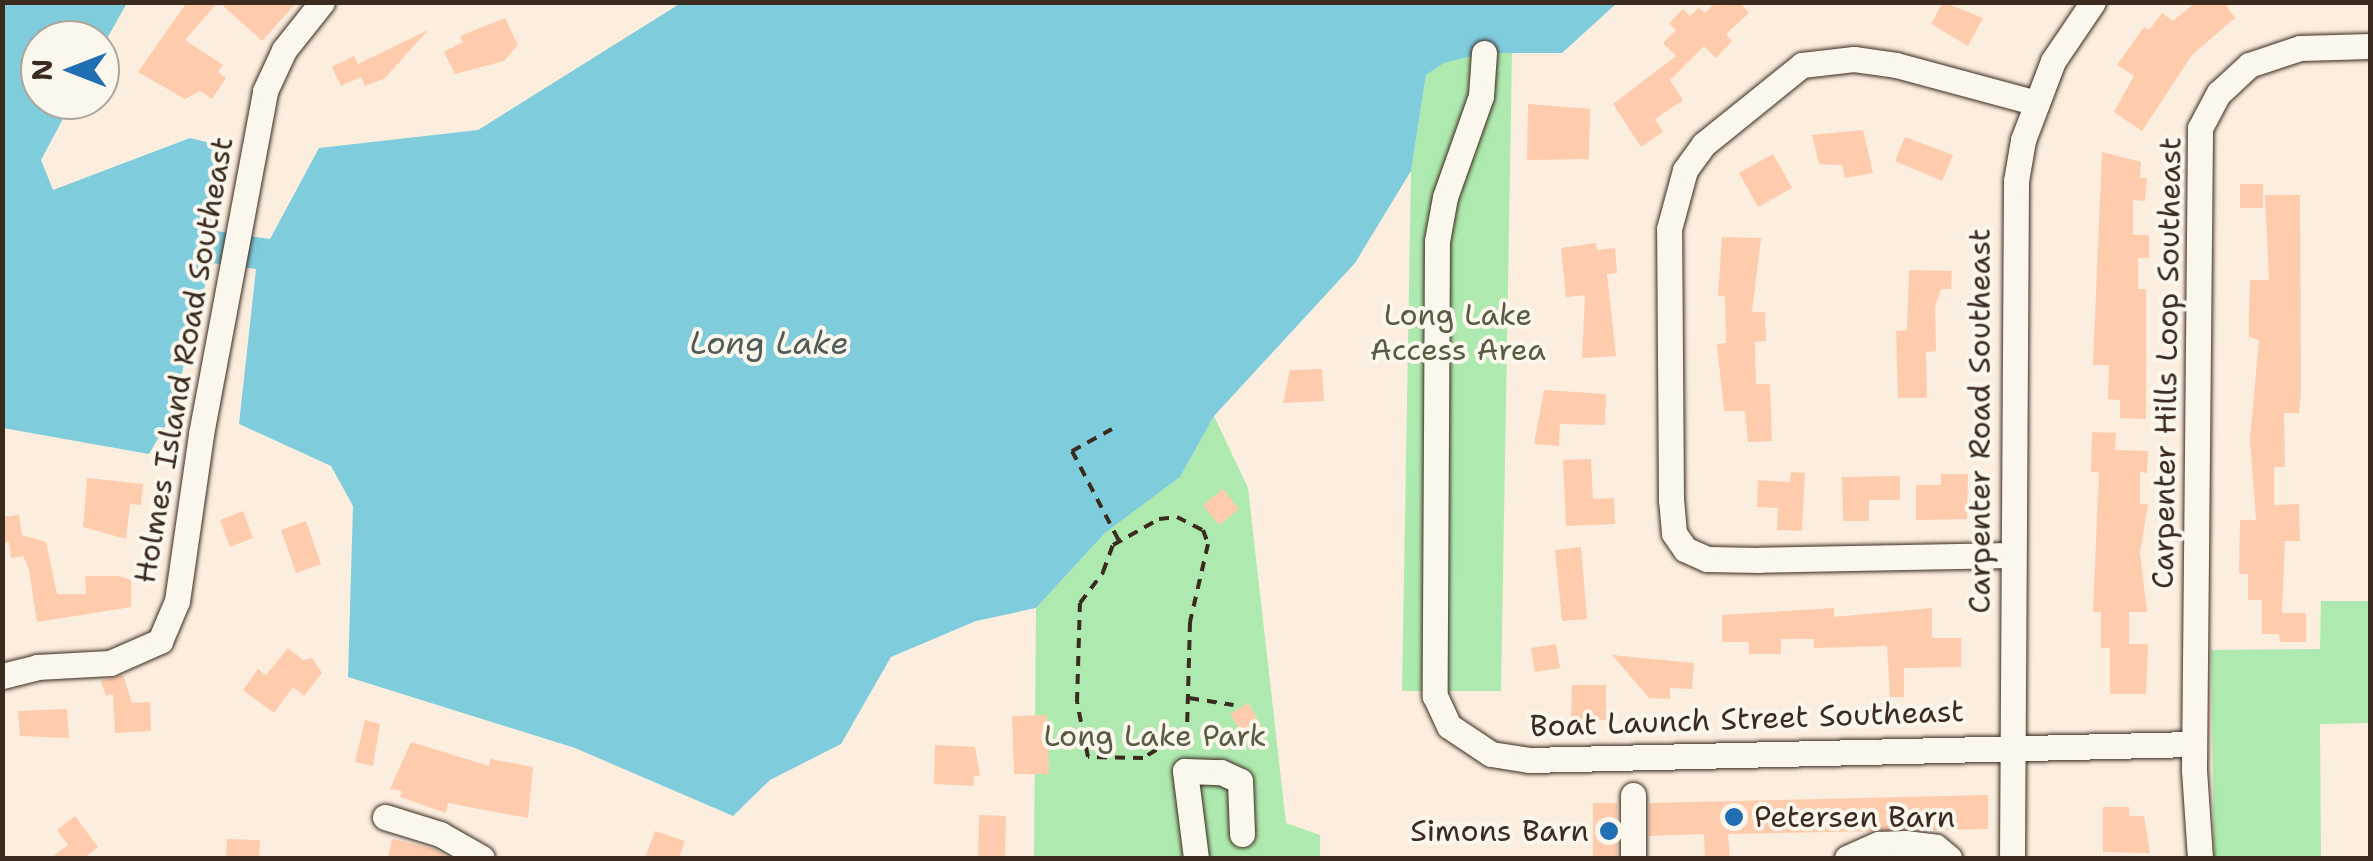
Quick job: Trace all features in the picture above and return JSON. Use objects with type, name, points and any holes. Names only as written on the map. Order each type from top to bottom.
[{"type":"street","name":"Holmes Island Road Southeast","points":[[2,676],[37,666],[110,663],[160,641],[177,601],[265,91],[284,50],[322,2]]},
{"type":"street","name":"Carpenter Road Southeast","points":[[2012,858],[2013,228],[2023,140],[2053,61],[2093,2]]},
{"type":"street","name":"Carpenter Hills Loop Southeast","points":[[2200,858],[2194,744],[2200,128],[2219,93],[2248,65],[2300,48],[2370,46]]},
{"type":"street","name":"Boat Launch Street Southeast","points":[[1484,54],[1481,96],[1445,198],[1437,241],[1435,696],[1441,714],[1477,747],[1529,760],[2012,744]]},
{"type":"street","points":[[2011,555],[1759,560],[1707,558],[1685,549],[1674,533],[1670,500],[1668,228],[1685,170],[1704,144],[1802,65],[1854,59],[1896,65],[2037,103]]},
{"type":"street","points":[[2012,744],[2194,744]]},
{"type":"street","points":[[1196,858],[1185,771],[1221,772],[1240,781],[1242,834]]},
{"type":"street","points":[[1632,794],[1632,858]]},
{"type":"street","points":[[385,818],[440,834],[482,858]]},
{"type":"street","points":[[1847,858],[1880,844],[1905,843],[1936,847],[1948,858]]},
{"type":"path","points":[[1112,429],[1072,451],[1119,541]]},
{"type":"path","points":[[1177,517],[1203,530],[1208,558],[1190,622],[1187,698],[1186,730],[1143,758],[1095,758],[1084,750],[1077,702],[1080,603],[1119,541],[1159,518],[1177,517]]},
{"type":"path","points":[[1187,698],[1233,704]]},
{"type":"green space","name":"Long Lake Access Area","points":[[1484,53],[1512,53],[1501,691],[1402,691],[1411,171],[1426,75],[1444,63]]},
{"type":"green space","name":"Long Lake Park","points":[[1214,416],[1248,488],[1286,823],[1320,835],[1320,858],[1034,858],[1036,608],[1105,533],[1180,477]]},
{"type":"green space","points":[[2321,601],[2370,601],[2370,723],[2320,724],[2321,858],[2214,858],[2211,650],[2320,649]]},
{"type":"water","name":"Long Lake","points":[[2,3],[127,3],[117,20],[20,20],[20,120],[62,120],[41,160],[53,190],[190,138],[219,145],[216,231],[270,239],[319,148],[478,130],[681,3],[1617,3],[1562,53],[1484,53],[1444,63],[1426,75],[1411,171],[1355,263],[1214,416],[1180,477],[1105,533],[1036,608],[976,621],[891,657],[841,744],[770,780],[733,816],[575,748],[348,677],[353,506],[331,466],[239,424],[256,269],[211,263],[170,418],[149,454],[3,428]]},
{"type":"building","points":[[187,2],[218,2],[185,40],[223,65],[218,72],[226,78],[212,99],[200,91],[185,99],[138,72]]},
{"type":"building","points":[[219,2],[297,2],[262,41]]},
{"type":"building","points":[[1716,2],[1739,2],[1749,13],[1726,34],[1732,41],[1716,58],[1704,46],[1670,80],[1683,100],[1655,119],[1663,132],[1641,147],[1613,104],[1676,56],[1663,43],[1676,30],[1669,23],[1683,9],[1690,16],[1699,8],[1705,13]]},
{"type":"building","points":[[1943,2],[1983,18],[1968,46],[1931,24]]},
{"type":"building","points":[[2196,2],[2224,2],[2235,18],[2192,55],[2142,131],[2114,112],[2134,76],[2117,65],[2144,27],[2149,30],[2162,13],[2173,21]]},
{"type":"building","points":[[505,18],[518,45],[504,61],[455,74],[444,52],[463,42],[460,36]]},
{"type":"building","points":[[428,30],[385,78],[365,86],[361,77],[341,86],[332,67],[354,56],[358,64]]},
{"type":"building","points":[[1528,104],[1590,109],[1589,159],[1527,160]]},
{"type":"building","points":[[1863,130],[1873,173],[1845,178],[1842,165],[1819,164],[1812,135]]},
{"type":"building","points":[[1905,137],[1953,155],[1942,181],[1895,161]]},
{"type":"building","points":[[2102,152],[2141,162],[2140,178],[2147,178],[2145,201],[2133,200],[2133,235],[2149,235],[2149,258],[2138,258],[2138,289],[2146,289],[2146,419],[2120,418],[2120,400],[2108,399],[2109,365],[2093,365]]},
{"type":"building","points":[[1773,154],[1792,188],[1758,207],[1739,173]]},
{"type":"building","points":[[2240,184],[2263,184],[2263,208],[2240,208]]},
{"type":"building","points":[[2265,195],[2300,195],[2301,391],[2299,413],[2284,413],[2285,467],[2274,467],[2274,505],[2299,504],[2300,541],[2285,541],[2282,613],[2306,613],[2306,642],[2280,642],[2279,634],[2262,634],[2262,600],[2248,600],[2248,574],[2239,574],[2240,520],[2256,520],[2250,439],[2259,340],[2249,337],[2250,280],[2269,280]]},
{"type":"building","points":[[1722,237],[1761,238],[1752,312],[1765,312],[1766,341],[1755,342],[1756,384],[1770,384],[1772,441],[1748,442],[1745,411],[1724,411],[1717,344],[1726,343],[1725,296],[1718,296]]},
{"type":"building","points":[[1596,243],[1597,250],[1615,248],[1617,273],[1607,274],[1616,356],[1582,358],[1585,295],[1566,297],[1561,248]]},
{"type":"building","points":[[1909,270],[1952,271],[1951,289],[1941,289],[1935,307],[1936,351],[1926,352],[1927,398],[1898,398],[1896,331],[1907,330]]},
{"type":"building","points":[[1322,369],[1324,401],[1283,403],[1290,370]]},
{"type":"building","points":[[1544,390],[1606,394],[1605,425],[1560,424],[1559,446],[1534,444]]},
{"type":"building","points":[[2092,432],[2116,433],[2115,450],[2148,451],[2147,473],[2140,472],[2140,504],[2148,504],[2140,553],[2147,612],[2129,612],[2129,644],[2148,644],[2146,694],[2110,694],[2110,648],[2101,648],[2101,612],[2093,612],[2099,472],[2091,472]]},
{"type":"building","points":[[1591,459],[1593,499],[1614,498],[1615,524],[1566,526],[1563,460]]},
{"type":"building","points":[[1791,472],[1805,473],[1802,531],[1777,530],[1778,508],[1757,507],[1758,480],[1790,482]]},
{"type":"building","points":[[1941,474],[1968,474],[1967,519],[1916,520],[1916,485],[1941,485]]},
{"type":"building","points":[[1900,476],[1900,500],[1869,500],[1869,521],[1843,521],[1842,477]]},
{"type":"building","points":[[87,478],[143,484],[141,505],[130,504],[126,539],[83,527]]},
{"type":"building","points":[[1223,489],[1239,509],[1219,525],[1203,505]]},
{"type":"building","points":[[243,511],[253,538],[230,547],[220,520]]},
{"type":"building","points":[[19,515],[22,535],[46,542],[57,594],[86,594],[85,576],[119,576],[131,580],[131,607],[37,622],[29,569],[23,556],[11,558],[9,542],[2,543],[2,517]]},
{"type":"building","points":[[306,521],[321,564],[296,573],[281,530]]},
{"type":"building","points":[[1581,547],[1587,619],[1562,621],[1555,550]]},
{"type":"building","points":[[1834,608],[1834,617],[1932,608],[1932,638],[1961,638],[1961,667],[1904,668],[1904,697],[1890,697],[1887,646],[1814,648],[1814,639],[1781,639],[1781,654],[1749,654],[1749,642],[1722,642],[1722,615]]},
{"type":"building","points":[[1556,644],[1560,668],[1535,672],[1531,648]]},
{"type":"building","points":[[288,648],[303,660],[312,658],[322,673],[304,696],[293,687],[274,713],[243,690],[258,669],[266,675]]},
{"type":"building","points":[[1612,655],[1694,663],[1692,689],[1670,688],[1670,699],[1649,698]]},
{"type":"building","points":[[123,675],[132,703],[150,702],[151,731],[115,733],[113,694],[106,696],[101,681]]},
{"type":"building","points":[[1572,685],[1606,685],[1606,720],[1571,720]]},
{"type":"building","points":[[1248,703],[1262,727],[1245,738],[1230,714]]},
{"type":"building","points":[[67,709],[69,738],[20,736],[18,711]]},
{"type":"building","points":[[1047,715],[1049,774],[1014,774],[1012,716]]},
{"type":"building","points":[[365,720],[380,724],[373,766],[355,762]]},
{"type":"building","points":[[411,742],[489,766],[490,759],[533,767],[528,818],[448,803],[446,813],[400,797],[402,791],[390,789]]},
{"type":"building","points":[[935,745],[975,747],[980,776],[974,776],[973,786],[934,784]]},
{"type":"building","points":[[1988,795],[1988,829],[1728,834],[1730,858],[1705,858],[1704,834],[1649,836],[1649,803]]},
{"type":"building","name":"Simons Barn","points":[[1593,803],[1617,803],[1617,858],[1593,858]]},
{"type":"building","points":[[2103,807],[2129,807],[2129,816],[2144,816],[2150,853],[2103,852]]},
{"type":"building","points":[[979,815],[1006,816],[1005,858],[978,858]]},
{"type":"building","points":[[75,816],[98,847],[84,858],[51,858],[68,845],[57,830]]},
{"type":"building","points":[[655,831],[685,841],[679,858],[645,858]]},
{"type":"building","points":[[227,839],[260,840],[259,858],[226,858]]},
{"type":"building","points":[[392,839],[434,849],[449,858],[388,858]]},
{"type":"place","name":"Petersen Barn","points":[[1734,817]]},
{"type":"place","name":"Simons Barn","points":[[1609,831]]}]
